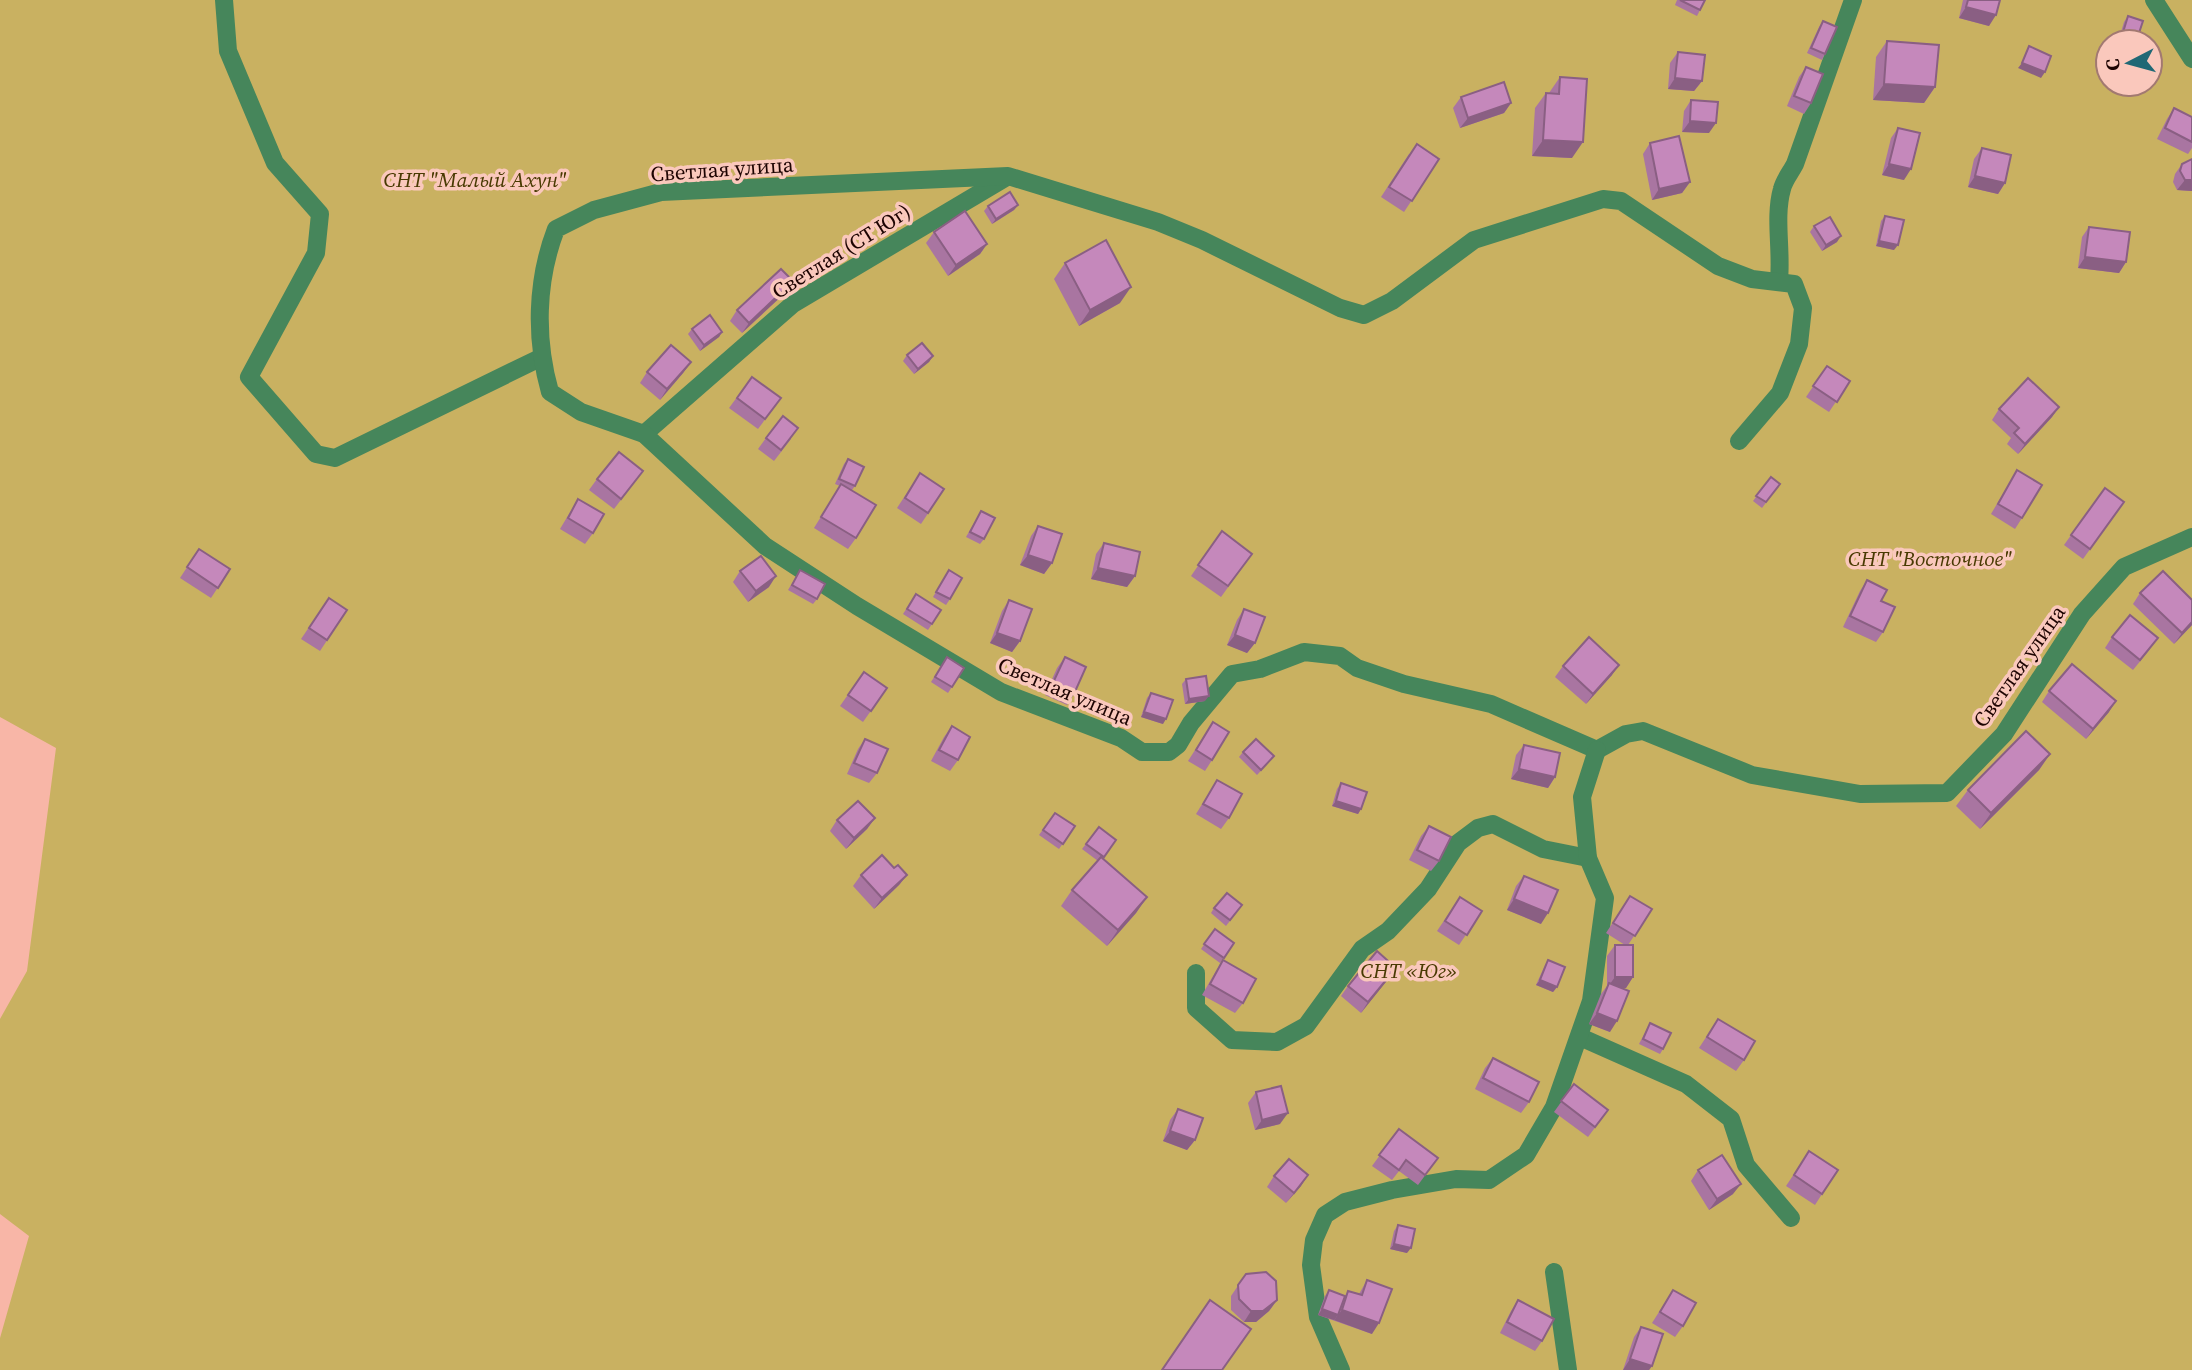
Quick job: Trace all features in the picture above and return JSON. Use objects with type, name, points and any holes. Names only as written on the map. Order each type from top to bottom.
[{"type":"street","points":[[223,0],[228,51],[275,163],[320,214],[316,253],[249,377],[316,454],[335,458],[540,358]]},
{"type":"street","points":[[1740,441],[1780,393],[1799,344],[1804,308],[1794,284],[1779,280],[1782,252],[1778,219],[1782,188],[1795,164],[1853,0]]},
{"type":"street","points":[[2154,0],[2192,59]]},
{"type":"street","name":"Светлая улица","points":[[1779,280],[1752,279],[1718,266],[1621,201],[1603,199],[1474,240],[1392,301],[1364,315],[1340,308],[1202,240],[1158,222],[1008,176],[661,192],[594,210],[556,229],[546,254],[541,295],[540,358],[550,392],[581,412],[644,434],[765,546],[857,606],[1002,692],[1121,738],[1142,752],[1169,752],[1178,745],[1191,723],[1232,674],[1260,669],[1304,652],[1340,656],[1357,668],[1404,684],[1491,704],[1597,750],[1626,734],[1643,732],[1752,775],[1860,794],[1947,793],[2004,734],[2082,614],[2124,567],[2192,537]]},
{"type":"street","name":"Светлая (СТ Юг)","points":[[644,434],[793,304],[1008,176]]},
{"type":"street","points":[[1340,1370],[1318,1317],[1311,1265],[1314,1240],[1325,1215],[1345,1202],[1392,1189],[1457,1179],[1489,1180],[1526,1155],[1553,1107],[1591,1001],[1605,898],[1588,858],[1582,797],[1597,750]]},
{"type":"street","points":[[1196,973],[1196,1008],[1233,1040],[1277,1042],[1306,1026],[1362,949],[1388,931],[1428,889],[1458,843],[1478,828],[1493,824],[1543,849],[1588,858]]},
{"type":"street","points":[[1580,1037],[1686,1084],[1731,1119],[1746,1165],[1791,1219]]},
{"type":"street","points":[[1554,1272],[1568,1370]]},
{"type":"green space","points":[[0,0],[2192,0],[2192,1370],[0,1370],[0,1338],[29,1236],[0,1214],[0,1019],[27,971],[56,748],[0,717]]},
{"type":"building","points":[[1680,0],[1705,0],[1700,10]]},
{"type":"building","points":[[1968,0],[2000,0],[1996,15],[1966,7]]},
{"type":"building","points":[[2128,16],[2143,21],[2141,28],[2124,28]]},
{"type":"building","points":[[1823,21],[1837,27],[1825,54],[1811,48]]},
{"type":"building","points":[[1887,41],[1939,45],[1935,87],[1884,84]]},
{"type":"building","points":[[2029,46],[2051,56],[2045,72],[2022,63]]},
{"type":"building","points":[[1678,52],[1705,55],[1702,81],[1675,78]]},
{"type":"building","points":[[1806,67],[1823,74],[1811,103],[1794,96]]},
{"type":"building","points":[[1560,77],[1587,79],[1583,142],[1543,140],[1546,93],[1559,94]]},
{"type":"building","points":[[1504,82],[1511,103],[1468,118],[1461,97]]},
{"type":"building","points":[[1691,100],[1718,102],[1716,123],[1690,121]]},
{"type":"building","points":[[2174,108],[2192,117],[2192,142],[2165,128]]},
{"type":"building","points":[[1898,128],[1920,133],[1911,169],[1889,164]]},
{"type":"building","points":[[1679,136],[1690,182],[1659,189],[1650,143]]},
{"type":"building","points":[[1417,144],[1439,159],[1412,201],[1389,187]]},
{"type":"building","points":[[1982,148],[2011,155],[2005,183],[1975,176]]},
{"type":"building","points":[[2192,159],[2192,180],[2185,180],[2180,171],[2182,164]]},
{"type":"building","points":[[1010,192],[1018,205],[996,219],[988,206]]},
{"type":"building","points":[[965,211],[987,244],[956,265],[934,232]]},
{"type":"building","points":[[1885,216],[1904,220],[1898,245],[1879,241]]},
{"type":"building","points":[[1830,217],[1841,236],[1826,245],[1814,226]]},
{"type":"building","points":[[2089,227],[2130,232],[2126,262],[2085,257]]},
{"type":"building","points":[[1106,240],[1131,287],[1090,310],[1065,263]]},
{"type":"building","points":[[781,269],[793,281],[749,323],[737,310]]},
{"type":"building","points":[[710,315],[722,332],[704,345],[692,329]]},
{"type":"building","points":[[922,343],[933,356],[918,369],[907,355]]},
{"type":"building","points":[[671,345],[691,362],[667,389],[647,372]]},
{"type":"building","points":[[1827,366],[1850,381],[1837,402],[1813,386]]},
{"type":"building","points":[[752,377],[781,398],[765,419],[737,398]]},
{"type":"building","points":[[2028,378],[2059,407],[2025,444],[2014,433],[2019,428],[1999,409]]},
{"type":"building","points":[[783,416],[798,428],[781,450],[766,438]]},
{"type":"building","points":[[619,452],[643,471],[621,499],[597,479]]},
{"type":"building","points":[[848,459],[864,467],[855,486],[839,479]]},
{"type":"building","points":[[2017,470],[2042,485],[2022,518],[1998,504]]},
{"type":"building","points":[[920,473],[944,489],[928,513],[905,498]]},
{"type":"building","points":[[1771,477],[1780,484],[1766,502],[1756,496]]},
{"type":"building","points":[[841,484],[876,505],[856,538],[821,517]]},
{"type":"building","points":[[2105,488],[2124,502],[2090,549],[2071,535]]},
{"type":"building","points":[[578,499],[604,514],[593,533],[568,518]]},
{"type":"building","points":[[981,511],[995,518],[984,539],[970,532]]},
{"type":"building","points":[[1038,526],[1062,534],[1052,563],[1028,555]]},
{"type":"building","points":[[1222,531],[1252,554],[1228,586],[1198,565]]},
{"type":"building","points":[[1104,543],[1140,552],[1135,576],[1098,568]]},
{"type":"building","points":[[199,549],[230,569],[218,588],[187,567]]},
{"type":"building","points":[[761,556],[776,576],[756,591],[740,571]]},
{"type":"building","points":[[800,570],[825,584],[817,599],[792,585]]},
{"type":"building","points":[[949,570],[962,578],[950,599],[936,592]]},
{"type":"building","points":[[2163,571],[2192,600],[2192,622],[2182,633],[2140,593]]},
{"type":"building","points":[[1867,580],[1887,590],[1881,601],[1895,607],[1883,632],[1850,616]]},
{"type":"building","points":[[916,594],[941,610],[932,624],[907,609]]},
{"type":"building","points":[[329,598],[347,610],[327,640],[309,628]]},
{"type":"building","points":[[1009,600],[1032,609],[1020,641],[997,633]]},
{"type":"building","points":[[1244,609],[1265,617],[1255,643],[1235,635]]},
{"type":"building","points":[[2130,615],[2158,638],[2140,660],[2112,637]]},
{"type":"building","points":[[1589,637],[1619,665],[1593,694],[1563,666]]},
{"type":"building","points":[[947,657],[964,668],[952,687],[935,677]]},
{"type":"building","points":[[1065,657],[1086,667],[1074,694],[1052,685]]},
{"type":"building","points":[[2072,664],[2116,701],[2093,729],[2049,691]]},
{"type":"building","points":[[864,672],[887,688],[871,711],[848,695]]},
{"type":"building","points":[[1206,676],[1209,696],[1189,699],[1186,679]]},
{"type":"building","points":[[1151,693],[1173,700],[1166,719],[1144,712]]},
{"type":"building","points":[[1213,722],[1229,732],[1212,760],[1196,750]]},
{"type":"building","points":[[952,726],[970,737],[958,760],[939,750]]},
{"type":"building","points":[[2026,731],[2050,754],[1991,813],[1968,790]]},
{"type":"building","points":[[865,739],[888,749],[877,773],[854,763]]},
{"type":"building","points":[[1256,739],[1274,756],[1261,770],[1243,752]]},
{"type":"building","points":[[1524,745],[1560,753],[1555,777],[1519,769]]},
{"type":"building","points":[[1217,780],[1242,794],[1229,818],[1203,804]]},
{"type":"building","points":[[1341,783],[1367,792],[1361,809],[1336,801]]},
{"type":"building","points":[[858,801],[875,818],[854,838],[837,820]]},
{"type":"building","points":[[1055,813],[1075,826],[1063,844],[1043,830]]},
{"type":"building","points":[[1429,826],[1451,837],[1439,861],[1417,850]]},
{"type":"building","points":[[1099,827],[1116,840],[1104,857],[1086,844]]},
{"type":"building","points":[[882,855],[894,868],[898,865],[907,875],[882,898],[861,875]]},
{"type":"building","points":[[1101,857],[1147,897],[1118,930],[1072,890]]},
{"type":"building","points":[[1524,876],[1558,890],[1548,913],[1514,899]]},
{"type":"building","points":[[1227,893],[1242,905],[1230,920],[1214,908]]},
{"type":"building","points":[[1630,896],[1652,909],[1635,936],[1613,923]]},
{"type":"building","points":[[1460,897],[1482,911],[1467,935],[1445,921]]},
{"type":"building","points":[[1215,929],[1234,943],[1224,958],[1204,944]]},
{"type":"building","points":[[1615,945],[1633,945],[1633,977],[1615,977]]},
{"type":"building","points":[[1377,951],[1396,968],[1368,1002],[1348,986]]},
{"type":"building","points":[[1223,960],[1256,979],[1243,1003],[1210,984]]},
{"type":"building","points":[[1548,960],[1565,967],[1557,987],[1540,980]]},
{"type":"building","points":[[1609,983],[1629,991],[1617,1021],[1597,1013]]},
{"type":"building","points":[[1718,1019],[1755,1041],[1744,1060],[1707,1037]]},
{"type":"building","points":[[1650,1023],[1671,1033],[1663,1049],[1643,1039]]},
{"type":"building","points":[[1493,1058],[1539,1082],[1529,1102],[1483,1078]]},
{"type":"building","points":[[1574,1084],[1608,1110],[1595,1127],[1561,1101]]},
{"type":"building","points":[[1281,1086],[1288,1113],[1262,1120],[1256,1092]]},
{"type":"building","points":[[1178,1109],[1203,1118],[1195,1140],[1170,1131]]},
{"type":"building","points":[[1399,1129],[1438,1158],[1425,1175],[1406,1160],[1399,1170],[1379,1155]]},
{"type":"building","points":[[1809,1151],[1838,1170],[1822,1194],[1794,1175]]},
{"type":"building","points":[[1722,1155],[1741,1184],[1717,1199],[1698,1170]]},
{"type":"building","points":[[1289,1159],[1308,1175],[1294,1193],[1274,1176]]},
{"type":"building","points":[[1398,1225],[1415,1229],[1411,1248],[1394,1244]]},
{"type":"building","points":[[1266,1272],[1276,1281],[1277,1300],[1263,1311],[1251,1311],[1239,1299],[1238,1285],[1246,1274]]},
{"type":"building","points":[[1367,1280],[1392,1289],[1379,1323],[1342,1310],[1348,1291],[1362,1295]]},
{"type":"building","points":[[1329,1290],[1345,1296],[1338,1315],[1322,1309]]},
{"type":"building","points":[[1673,1290],[1696,1303],[1683,1326],[1660,1312]]},
{"type":"building","points":[[1210,1300],[1251,1329],[1222,1370],[1162,1370]]},
{"type":"building","points":[[1518,1300],[1554,1319],[1542,1341],[1507,1322]]},
{"type":"building","points":[[1641,1327],[1663,1334],[1652,1366],[1630,1359]]},
{"type":"park label","name":"СНТ \"Малый Ахун\"","points":[[475,179]]},
{"type":"park label","name":"СНТ \"Восточное\"","points":[[1930,558]]},
{"type":"park label","name":"СНТ «Юг»","points":[[1409,970]]}]
